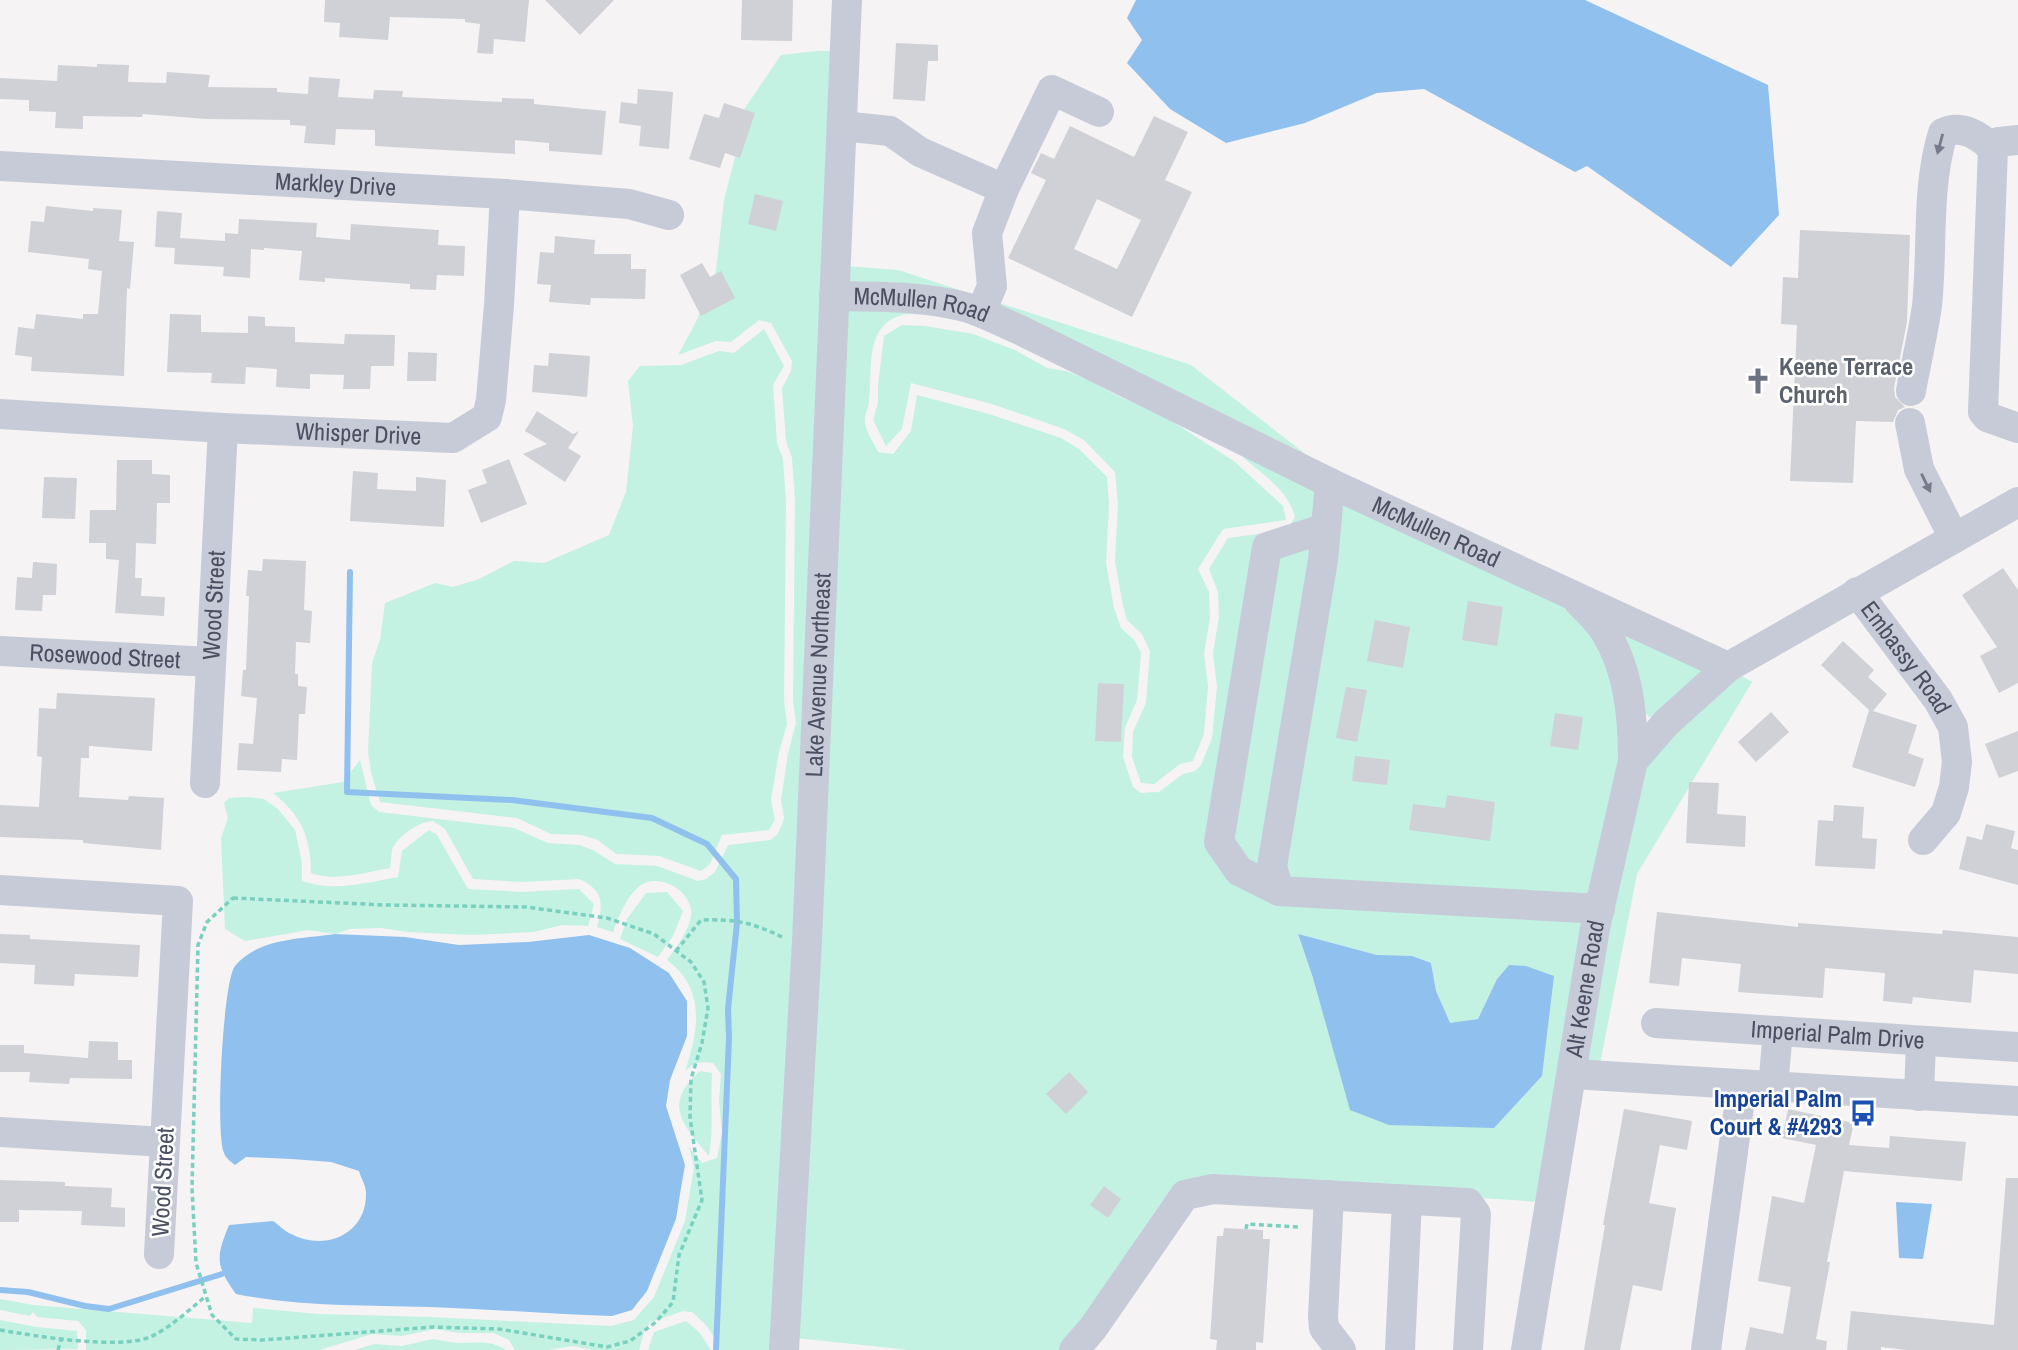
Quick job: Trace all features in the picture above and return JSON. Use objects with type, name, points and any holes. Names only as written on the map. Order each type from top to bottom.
[{"type":"street","name":"Lake Avenue Northeast","points":[[784,1350],[807,927],[847,0]]},
{"type":"street","points":[[981,312],[992,286],[987,233],[1004,189],[1052,90],[1099,112]]},
{"type":"street","points":[[842,126],[890,131],[920,152],[1004,189]]},
{"type":"street","points":[[1911,391],[1927,306],[1938,146],[1942,133],[1950,129],[1969,131],[2005,144],[1983,412],[1987,417],[2018,428]]},
{"type":"street","name":"Markley Drive","points":[[0,166],[505,194],[629,204],[669,215]]},
{"type":"street","name":"Whisper Drive","points":[[0,414],[223,428],[453,438],[487,417],[491,400],[505,194]]},
{"type":"street","name":"McMullen Road","points":[[834,296],[919,299],[981,312],[1330,483],[1728,667]]},
{"type":"street","points":[[1910,423],[1919,469],[1954,538]]},
{"type":"street","name":"Wood Street","points":[[205,783],[223,428]]},
{"type":"street","points":[[1279,891],[1272,866],[1323,561],[1330,483]]},
{"type":"street","points":[[1728,667],[2018,502]]},
{"type":"street","points":[[1326,528],[1267,547],[1219,842],[1239,871],[1279,891],[1600,909]]},
{"type":"street","name":"Embassy Road","points":[[1857,592],[1938,700],[1953,727],[1957,762],[1954,787],[1946,813],[1923,840]]},
{"type":"street","points":[[1575,596],[1604,629],[1618,657],[1631,713],[1633,761]]},
{"type":"street","name":"Rosewood Street","points":[[0,651],[211,662]]},
{"type":"street","name":"Alt Keene Road","points":[[1526,1350],[1600,909],[1633,761],[1666,723],[1728,667]]},
{"type":"street","name":"Wood Street","points":[[0,890],[178,901],[159,1254]]},
{"type":"street","name":"Imperial Palm Drive","points":[[1656,1023],[2018,1047]]},
{"type":"street","points":[[1773,1087],[1778,1031]]},
{"type":"street","points":[[1919,1096],[1921,1041]]},
{"type":"street","points":[[1572,1074],[2018,1101]]},
{"type":"street","points":[[1706,1350],[1742,1085]]},
{"type":"street","points":[[0,1132],[164,1142]]},
{"type":"street","points":[[1074,1350],[1093,1328],[1185,1195],[1213,1189],[1468,1203],[1476,1214],[1468,1350]]},
{"type":"street","points":[[1326,1343],[1323,1317],[1329,1195]]},
{"type":"street","points":[[1400,1350],[1407,1200]]},
{"type":"path","points":[[233,898],[385,905],[526,907],[607,918],[654,934],[676,951],[691,962],[704,982],[708,1008],[702,1043],[691,1079],[690,1117],[702,1199],[680,1255],[673,1301],[656,1322],[630,1341],[607,1347],[499,1329],[433,1327],[264,1340],[236,1339],[212,1315],[196,1263],[192,1188],[198,945],[207,922],[233,898]]},
{"type":"path","points":[[676,951],[701,920],[747,922],[793,939]]},
{"type":"path","points":[[1246,1229],[1247,1224],[1299,1227]]},
{"type":"path","points":[[0,1330],[61,1340],[132,1343],[150,1337],[206,1296]]},
{"type":"path","points":[[58,1350],[61,1340]]},
{"type":"path","points":[[622,1343],[627,1350]]},
{"type":"green space","points":[[831,51],[824,277],[773,1350],[720,1350],[706,1325],[692,1312],[683,1311],[651,1322],[645,1328],[639,1350],[592,1350],[573,1346],[547,1350],[515,1350],[509,1340],[494,1333],[460,1333],[435,1329],[401,1336],[372,1334],[319,1350],[86,1350],[86,1330],[78,1321],[37,1317],[33,1312],[30,1316],[0,1310],[0,1299],[33,1305],[252,1323],[253,1308],[318,1314],[611,1326],[634,1320],[654,1297],[685,1221],[694,1167],[689,1147],[702,1163],[717,1158],[722,1133],[719,1100],[721,1074],[713,1063],[708,1062],[695,1064],[685,1071],[696,1026],[694,997],[680,971],[667,960],[689,923],[691,908],[688,900],[667,883],[658,881],[641,885],[628,900],[613,932],[597,927],[601,911],[600,898],[593,887],[579,879],[522,882],[473,879],[445,829],[433,821],[416,826],[399,840],[392,850],[390,868],[350,875],[320,876],[311,873],[309,848],[297,818],[273,793],[343,782],[360,760],[371,805],[379,812],[514,828],[548,843],[579,845],[593,850],[615,864],[657,866],[698,881],[715,872],[728,845],[770,840],[777,835],[784,818],[781,800],[796,723],[793,700],[795,501],[782,388],[791,371],[792,361],[771,323],[759,320],[731,342],[716,341],[678,355],[696,322],[716,271],[724,200],[745,108],[781,55]]},
{"type":"green space","points":[[846,266],[898,270],[1191,365],[1317,463],[1022,318],[845,284]]},
{"type":"green space","points":[[844,308],[918,311],[974,324],[906,314],[888,322],[880,330],[872,352],[869,404],[865,419],[867,430],[878,452],[893,454],[911,431],[917,395],[989,414],[1061,438],[1079,449],[1107,477],[1109,504],[1106,563],[1114,608],[1121,628],[1135,641],[1141,653],[1137,700],[1125,728],[1123,757],[1133,787],[1141,793],[1159,792],[1183,774],[1195,771],[1201,765],[1212,738],[1217,687],[1213,653],[1219,617],[1218,592],[1209,569],[1228,538],[1287,530],[1295,517],[1280,489],[1240,454],[1569,606],[1595,636],[1617,692],[1622,760],[1540,1202],[1209,1179],[1069,1350],[909,1350],[796,1338]],"holes":[[[1298,935],[1377,955],[1431,963],[1436,991],[1449,1024],[1478,1019],[1497,979],[1509,965],[1542,1076],[1520,1098],[1313,978]]]},
{"type":"green space","points":[[902,325],[973,334],[1015,350],[1047,368],[1066,371],[1090,381],[1167,418],[1235,462],[1283,506],[1286,520],[1223,529],[1198,569],[1209,592],[1210,618],[1204,654],[1208,686],[1204,734],[1193,761],[1180,764],[1154,784],[1141,783],[1132,757],[1133,732],[1146,703],[1150,651],[1142,634],[1127,620],[1123,606],[1115,561],[1118,504],[1115,472],[1084,440],[1064,429],[992,404],[911,383],[902,429],[886,446],[873,420],[878,403],[884,336]]},
{"type":"green space","points":[[764,329],[784,366],[773,385],[777,443],[783,459],[786,502],[784,701],[787,724],[771,800],[775,820],[769,830],[722,835],[710,864],[701,871],[659,856],[616,854],[598,840],[581,835],[551,834],[517,818],[380,802],[368,752],[372,663],[380,640],[385,603],[435,583],[453,587],[479,579],[514,561],[544,563],[609,535],[626,492],[633,426],[628,381],[640,366],[681,365],[719,351],[734,353]]},
{"type":"green space","points":[[1617,626],[1704,670],[1656,717],[1645,713]]},
{"type":"green space","points":[[1738,674],[1752,682],[1637,874],[1600,1064],[1584,1063],[1605,930],[1644,766],[1673,732]]},
{"type":"green space","points":[[229,798],[264,799],[278,809],[295,830],[302,863],[302,881],[338,886],[398,877],[402,851],[429,830],[437,835],[468,889],[522,892],[579,889],[594,904],[588,926],[562,925],[534,932],[471,935],[381,928],[350,929],[335,934],[308,930],[245,941],[225,929],[221,838],[228,818],[224,803]]},
{"type":"green space","points":[[667,892],[683,911],[673,936],[658,957],[620,939],[627,919],[646,893]]},
{"type":"green space","points":[[700,1071],[712,1073],[709,1156],[691,1134],[680,1114],[682,1094]]},
{"type":"green space","points":[[0,1320],[77,1331],[78,1349],[0,1350]]},
{"type":"green space","points":[[686,1321],[699,1332],[711,1350],[648,1350],[654,1332]]},
{"type":"green space","points":[[433,1339],[458,1343],[490,1343],[506,1350],[355,1350],[374,1344],[402,1346]]},
{"type":"water","points":[[1136,0],[1585,0],[1768,85],[1779,215],[1731,267],[1587,166],[1575,172],[1424,89],[1377,93],[1305,123],[1226,143],[1170,109],[1127,63],[1142,40],[1127,18]]},
{"type":"water","points":[[335,934],[405,937],[459,945],[528,942],[589,935],[630,948],[669,973],[687,1001],[687,1036],[670,1080],[666,1106],[685,1165],[676,1219],[647,1291],[632,1310],[612,1316],[308,1303],[236,1294],[224,1275],[220,1261],[229,1225],[273,1221],[288,1233],[304,1239],[330,1240],[352,1229],[364,1207],[366,1190],[359,1171],[331,1162],[292,1159],[246,1157],[235,1165],[225,1155],[221,1140],[220,1089],[224,1026],[235,966],[256,950],[268,945]]},
{"type":"water","points":[[1298,934],[1377,955],[1412,956],[1431,963],[1436,991],[1450,1023],[1478,1019],[1497,979],[1509,965],[1526,966],[1554,976],[1542,1076],[1494,1128],[1389,1125],[1350,1110]]},
{"type":"water","points":[[1896,1202],[1932,1204],[1923,1259],[1899,1258]]},
{"type":"building","points":[[325,0],[529,0],[525,42],[494,39],[493,54],[477,53],[480,24],[465,22],[465,19],[390,17],[388,40],[339,37],[340,23],[324,22]]},
{"type":"building","points":[[545,0],[614,0],[580,35]]},
{"type":"building","points":[[742,0],[793,0],[792,41],[741,40]]},
{"type":"building","points":[[896,43],[938,45],[938,61],[928,61],[925,101],[893,99]]},
{"type":"building","points":[[97,64],[129,65],[128,82],[166,83],[167,72],[210,75],[208,87],[277,88],[277,92],[308,94],[309,77],[340,79],[338,97],[373,99],[374,90],[403,91],[402,97],[502,102],[502,98],[534,99],[534,104],[606,111],[602,155],[549,151],[549,143],[515,140],[515,154],[375,146],[375,130],[336,129],[335,145],[304,143],[306,126],[290,125],[290,120],[206,119],[143,114],[142,117],[83,116],[83,129],[55,128],[56,112],[29,111],[29,100],[0,99],[0,78],[57,81],[58,65],[97,67]]},
{"type":"building","points":[[638,89],[673,92],[669,149],[639,146],[641,126],[619,123],[621,102],[637,104]]},
{"type":"building","points":[[724,103],[755,113],[740,158],[725,153],[720,168],[689,159],[704,114],[719,118]]},
{"type":"building","points":[[1154,116],[1188,132],[1165,180],[1192,192],[1132,317],[1008,258],[1046,180],[1031,173],[1041,153],[1054,159],[1070,126],[1134,157]],"holes":[[[1097,199],[1141,220],[1117,269],[1074,249]]]},
{"type":"building","points":[[755,194],[783,201],[776,231],[748,224]]},
{"type":"building","points":[[46,206],[93,211],[93,208],[122,210],[119,241],[134,242],[130,289],[127,288],[124,376],[31,371],[32,357],[15,355],[18,327],[34,329],[36,314],[83,319],[83,314],[98,314],[102,271],[88,269],[89,259],[28,252],[31,221],[44,222]]},
{"type":"building","points":[[157,211],[182,213],[180,238],[225,241],[225,233],[238,234],[239,219],[317,223],[316,237],[350,240],[351,224],[439,230],[438,245],[465,246],[464,276],[437,275],[436,290],[410,289],[410,284],[325,278],[325,282],[299,280],[302,251],[264,248],[251,249],[250,278],[223,276],[224,267],[174,264],[175,248],[155,247]]},
{"type":"building","points":[[1800,230],[1910,235],[1907,322],[1894,388],[1895,397],[1905,407],[1898,410],[1893,422],[1856,421],[1853,483],[1790,481],[1797,325],[1781,324],[1783,277],[1798,278]]},
{"type":"building","points":[[555,236],[595,240],[594,254],[631,254],[631,269],[646,269],[645,299],[591,298],[590,305],[549,302],[551,285],[537,284],[540,252],[554,253]]},
{"type":"building","points":[[702,263],[710,277],[721,271],[735,298],[701,316],[680,275]]},
{"type":"building","points":[[170,314],[201,315],[201,332],[248,333],[248,316],[265,317],[265,326],[295,327],[295,342],[344,344],[345,334],[395,335],[394,366],[371,366],[370,389],[343,389],[344,375],[310,374],[310,389],[276,387],[277,369],[246,367],[245,384],[211,383],[212,373],[167,372]]},
{"type":"building","points":[[408,352],[437,353],[436,381],[407,381]]},
{"type":"building","points":[[549,353],[590,356],[587,397],[532,392],[534,365],[548,366]]},
{"type":"building","points":[[537,411],[573,434],[579,431],[568,448],[581,456],[565,482],[523,454],[547,444],[525,431]]},
{"type":"building","points":[[509,459],[527,504],[481,523],[468,490],[487,483],[482,470]]},
{"type":"building","points":[[117,460],[152,460],[152,474],[170,475],[170,503],[157,503],[156,544],[136,543],[135,578],[142,578],[141,596],[165,597],[164,616],[115,613],[119,560],[106,559],[106,543],[89,543],[90,510],[116,510]]},
{"type":"building","points":[[353,471],[378,473],[377,489],[416,491],[416,477],[446,480],[444,527],[350,521]]},
{"type":"building","points":[[44,477],[77,478],[75,519],[42,518]]},
{"type":"building","points":[[263,559],[306,561],[304,610],[312,611],[310,643],[296,642],[295,674],[298,674],[298,686],[307,687],[305,714],[299,714],[297,760],[282,759],[281,772],[237,770],[239,743],[253,744],[257,698],[241,696],[243,670],[246,670],[248,570],[262,571]]},
{"type":"building","points":[[33,562],[57,564],[56,595],[43,595],[42,611],[15,610],[17,577],[32,578]]},
{"type":"building","points":[[2003,568],[2018,590],[2018,683],[1999,693],[1980,656],[1997,647],[1962,595]]},
{"type":"building","points":[[1468,601],[1503,607],[1497,646],[1462,640]]},
{"type":"building","points":[[1375,620],[1410,627],[1403,668],[1367,661]]},
{"type":"building","points":[[1843,641],[1874,670],[1868,677],[1887,694],[1873,711],[1917,725],[1908,753],[1924,759],[1915,787],[1852,767],[1869,710],[1821,665]]},
{"type":"building","points":[[1098,683],[1124,684],[1121,742],[1095,741]]},
{"type":"building","points":[[1346,687],[1367,690],[1357,742],[1336,738]]},
{"type":"building","points":[[57,693],[155,698],[152,751],[89,746],[89,758],[81,758],[79,797],[128,800],[129,796],[164,798],[161,850],[83,843],[83,840],[0,837],[0,805],[39,807],[42,757],[37,756],[39,708],[56,709]]},
{"type":"building","points":[[1771,712],[1789,732],[1756,762],[1738,742]]},
{"type":"building","points":[[1555,713],[1583,717],[1578,750],[1550,746]]},
{"type":"building","points":[[2018,731],[2018,771],[1999,778],[1985,744]]},
{"type":"building","points":[[1355,756],[1390,760],[1387,785],[1352,781]]},
{"type":"building","points":[[1689,782],[1719,783],[1717,814],[1746,816],[1745,847],[1686,843]]},
{"type":"building","points":[[1447,795],[1495,802],[1490,841],[1409,830],[1413,804],[1445,808]]},
{"type":"building","points":[[1834,805],[1864,807],[1862,838],[1877,839],[1875,869],[1815,866],[1818,820],[1833,821]]},
{"type":"building","points":[[1986,824],[2015,831],[2011,848],[2018,850],[2018,885],[1959,869],[1967,836],[1982,840]]},
{"type":"building","points":[[1657,912],[1798,927],[1798,923],[1942,934],[1943,930],[2018,937],[2018,974],[1974,970],[1971,1003],[1913,997],[1912,1004],[1883,1001],[1885,973],[1825,968],[1823,998],[1738,992],[1741,964],[1682,958],[1679,986],[1649,983]]},
{"type":"building","points":[[0,934],[30,935],[30,939],[140,945],[138,977],[75,974],[74,986],[34,984],[35,965],[0,963]]},
{"type":"building","points":[[89,1041],[118,1042],[118,1060],[132,1060],[132,1079],[70,1078],[69,1084],[29,1082],[30,1072],[0,1072],[0,1045],[24,1045],[24,1053],[88,1058]]},
{"type":"building","points":[[1069,1072],[1088,1092],[1066,1114],[1046,1094]]},
{"type":"building","points":[[1624,1109],[1692,1121],[1687,1150],[1660,1145],[1649,1203],[1676,1208],[1662,1291],[1633,1285],[1620,1350],[1584,1350],[1603,1225]]},
{"type":"building","points":[[1788,1109],[1854,1123],[1849,1145],[1889,1148],[1890,1136],[1966,1142],[1962,1181],[1844,1171],[1816,1339],[1827,1341],[1826,1350],[1745,1350],[1750,1327],[1783,1334],[1791,1287],[1758,1281],[1772,1196],[1804,1203],[1816,1145],[1782,1138]]},
{"type":"building","points":[[2006,1178],[2018,1178],[2018,1350],[1906,1350],[1881,1347],[1881,1350],[1847,1350],[1851,1311],[1994,1325]]},
{"type":"building","points":[[0,1180],[65,1182],[65,1186],[112,1188],[111,1207],[125,1208],[125,1227],[81,1225],[82,1211],[19,1210],[19,1222],[0,1222]]},
{"type":"building","points":[[1104,1186],[1121,1199],[1108,1218],[1090,1205]]},
{"type":"building","points":[[1224,1228],[1263,1230],[1263,1239],[1270,1239],[1263,1343],[1256,1342],[1256,1350],[1216,1350],[1217,1340],[1210,1339],[1217,1236],[1223,1236]]},
{"type":"waterway","points":[[350,572],[347,792],[512,800],[652,818],[707,844],[736,879],[737,923],[728,1009],[716,1350]]},
{"type":"waterway","points":[[0,1290],[28,1292],[109,1309],[222,1274]]},
{"type":"place","name":"Keene Terrace Church","points":[[1758,381]]},
{"type":"place","name":"Imperial Palm Court & #4293","points":[[1863,1113]]}]
